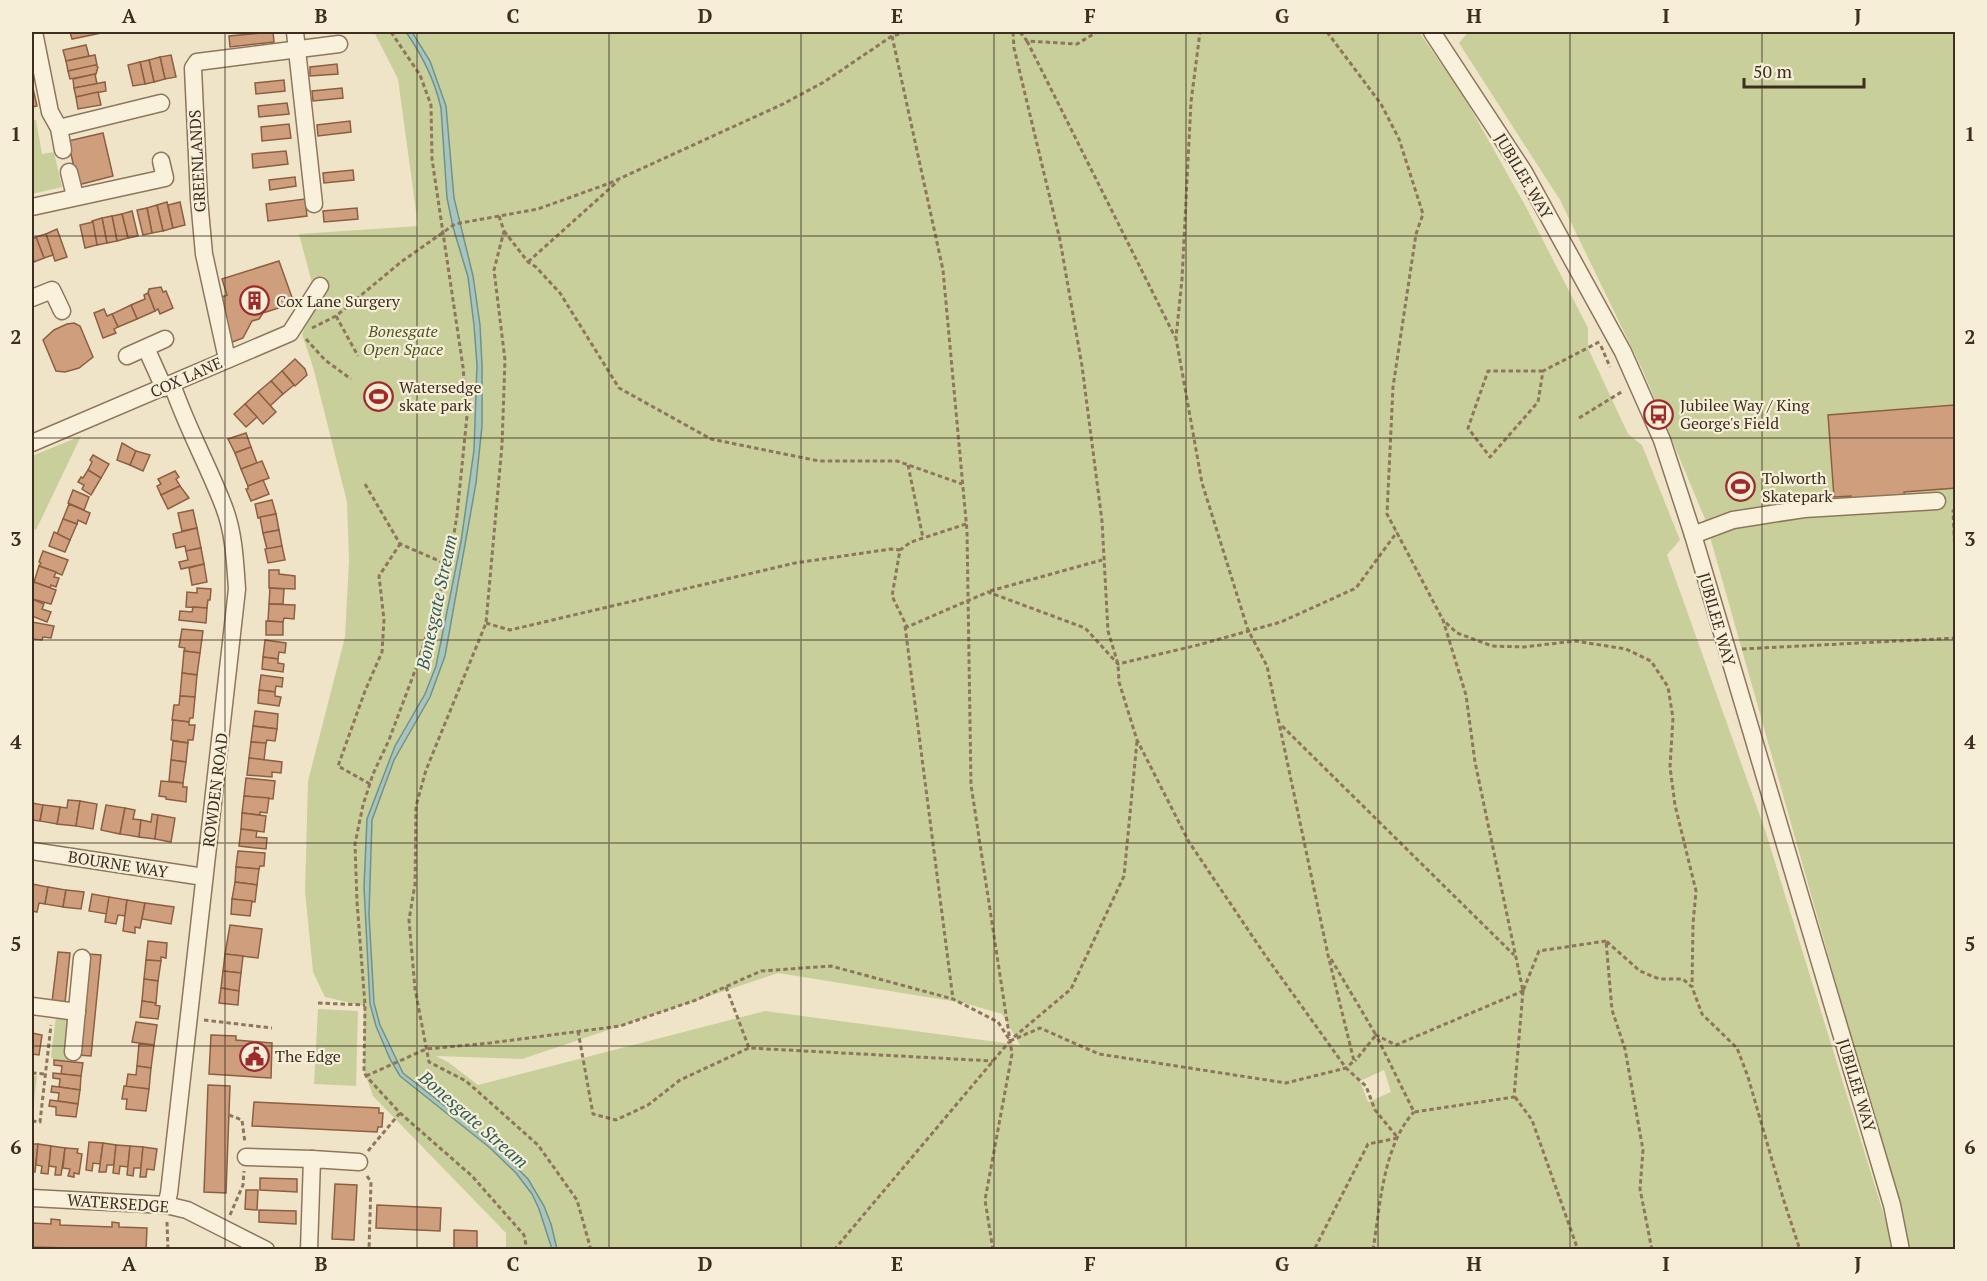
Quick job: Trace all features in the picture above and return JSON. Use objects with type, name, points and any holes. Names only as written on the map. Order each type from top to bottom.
[{"type":"street","points":[[34,32],[50,112],[59,128],[63,150]]},
{"type":"street","points":[[295,32],[314,204]]},
{"type":"street","name":"JUBILEE WAY","points":[[1432,32],[1524,172],[1623,352],[1662,440],[1693,535],[1892,1205],[1901,1250]]},
{"type":"street","name":"GREENLANDS","points":[[227,359],[204,254],[193,68],[197,62],[339,44]]},
{"type":"street","points":[[59,128],[161,104]]},
{"type":"street","points":[[32,207],[163,170]]},
{"type":"street","points":[[69,172],[75,196]]},
{"type":"street","points":[[290,333],[320,286]]},
{"type":"street","points":[[32,298],[52,290],[62,311]]},
{"type":"street","name":"COX LANE","points":[[32,443],[290,333]]},
{"type":"street","points":[[127,356],[165,339]]},
{"type":"street","name":"ROWDEN ROAD","points":[[146,348],[179,406],[225,508],[234,553],[237,589],[166,1205]]},
{"type":"street","points":[[1693,535],[1733,520],[1804,509],[1936,501]]},
{"type":"street","name":"BOURNE WAY","points":[[32,851],[204,877]]},
{"type":"street","points":[[73,1052],[82,958]]},
{"type":"street","points":[[32,1006],[76,1012]]},
{"type":"street","points":[[246,1157],[359,1162]]},
{"type":"street","points":[[309,1250],[312,1159]]},
{"type":"street","name":"WATERSEDGE","points":[[32,1198],[166,1205],[187,1210],[242,1244],[267,1250]]},
{"type":"path","points":[[392,32],[420,75],[431,105],[432,159],[463,367],[467,416],[457,515],[448,565],[416,668],[370,784],[355,844],[365,1005],[366,1076],[400,1113],[471,1176],[524,1235],[527,1250]]},
{"type":"path","points":[[290,333],[311,328],[336,316],[401,262],[455,224],[538,209],[622,178],[783,104],[824,82],[892,36],[906,32]]},
{"type":"path","points":[[1013,32],[1014,48],[1060,240],[1082,366],[1102,522],[1107,631],[1118,664],[1119,682],[1137,740],[1189,842],[1265,955],[1346,1068],[1366,1086],[1375,1110],[1398,1138]]},
{"type":"path","points":[[1020,32],[1027,41],[1176,338]]},
{"type":"path","points":[[1027,41],[1077,45],[1097,32]]},
{"type":"path","points":[[1200,32],[1191,102],[1182,279],[1176,338],[1202,483],[1248,630],[1267,666],[1328,955],[1354,1061]]},
{"type":"path","points":[[1327,32],[1381,104],[1399,139],[1423,214],[1416,234],[1393,387],[1387,514],[1443,620],[1466,695],[1475,762],[1523,991],[1514,1097],[1533,1120],[1578,1250]]},
{"type":"path","points":[[892,36],[942,270],[966,524],[971,785],[1012,1054],[985,1200],[993,1250]]},
{"type":"path","points":[[528,262],[622,178]]},
{"type":"path","points":[[499,216],[504,231],[528,262],[536,267],[560,293],[619,388],[711,439],[819,461],[897,461],[963,484]]},
{"type":"path","points":[[504,231],[494,270],[506,360],[502,445],[486,623],[426,770],[416,806],[415,884],[409,920],[415,989],[429,1062],[466,1082],[538,1145],[577,1200],[591,1250]]},
{"type":"path","points":[[336,316],[358,356]]},
{"type":"path","points":[[290,333],[308,340],[325,360],[351,379]]},
{"type":"path","points":[[1543,371],[1538,402],[1490,457],[1468,428],[1488,371],[1543,371],[1603,340]]},
{"type":"path","points":[[1579,418],[1623,391]]},
{"type":"path","points":[[908,465],[923,538]]},
{"type":"path","points":[[365,483],[400,544],[448,565]]},
{"type":"path","points":[[1956,510],[1953,512],[1956,575]]},
{"type":"path","points":[[486,623],[510,630],[795,563],[891,549],[900,550],[911,542],[966,524]]},
{"type":"path","points":[[1118,664],[1281,622],[1356,588],[1397,532]]},
{"type":"path","points":[[370,784],[338,766],[365,691],[382,652],[384,620],[379,576],[400,544]]},
{"type":"path","points":[[900,550],[892,596],[907,627],[988,592],[1102,560]]},
{"type":"path","points":[[988,592],[1085,628],[1118,664]]},
{"type":"path","points":[[1443,620],[1457,633],[1492,646],[1524,647],[1575,641],[1626,649],[1651,661],[1668,687],[1673,718],[1670,767],[1675,804],[1696,891],[1692,987],[1702,1014],[1737,1048],[1748,1077],[1800,1250]]},
{"type":"path","points":[[904,622],[953,999]]},
{"type":"path","points":[[1726,650],[1956,638]]},
{"type":"path","points":[[1280,724],[1516,956]]},
{"type":"path","points":[[834,1250],[1010,1041],[1071,989],[1124,876],[1137,740]]},
{"type":"path","points":[[1376,1035],[1396,1045],[1523,991],[1539,951],[1606,941],[1640,971],[1659,979],[1683,980],[1692,987]]},
{"type":"path","points":[[1606,941],[1612,1010],[1624,1049],[1643,1150],[1640,1189],[1652,1250]]},
{"type":"path","points":[[1328,955],[1376,1035],[1414,1112]]},
{"type":"path","points":[[366,1076],[426,1049],[620,1026],[696,1000],[761,971],[831,966],[953,999],[998,1022],[1010,1041]]},
{"type":"path","points":[[726,987],[749,1048]]},
{"type":"path","points":[[318,1003],[365,1005]]},
{"type":"path","points":[[32,1121],[40,1122],[54,1008]]},
{"type":"path","points":[[188,1018],[272,1028]]},
{"type":"path","points":[[1010,1041],[1040,1028],[1099,1054],[1286,1083],[1346,1068],[1376,1035]]},
{"type":"path","points":[[578,1031],[593,1114],[616,1120],[648,1105],[680,1080],[749,1048],[993,1061]]},
{"type":"path","points":[[32,1073],[45,1074]]},
{"type":"path","points":[[1373,1250],[1388,1164],[1398,1138],[1414,1112],[1514,1097]]},
{"type":"path","points":[[369,1250],[371,1182],[359,1162],[400,1113]]},
{"type":"path","points":[[1314,1250],[1368,1144],[1398,1138]]},
{"type":"path","points":[[166,1205],[168,1250]]},
{"type":"green space","name":"Bonesgate Open Space","points":[[374,32],[1419,32],[1463,95],[1526,207],[1588,328],[1588,348],[1628,434],[1642,445],[1680,540],[1667,555],[1765,830],[1887,1225],[1891,1249],[506,1249],[506,1233],[373,1096],[364,1071],[364,1006],[325,997],[313,972],[305,892],[308,781],[345,637],[349,561],[347,502],[313,367],[302,334],[317,302],[299,234],[418,226],[398,79]],"holes":[[[778,973],[964,1003],[1002,1014],[1020,1045],[765,1011],[478,1085],[448,1062],[436,1056],[522,1059]],[[1384,1070],[1391,1092],[1368,1102],[1360,1081]]]},
{"type":"green space","points":[[1468,32],[1955,32],[1955,1249],[1910,1249],[1705,519],[1643,371],[1560,200],[1459,43]]},
{"type":"green space","points":[[36,120],[42,154],[54,152],[62,187],[32,194],[32,121]]},
{"type":"green space","points":[[81,436],[36,530],[32,528],[32,456]]},
{"type":"green space","points":[[318,1009],[358,1011],[356,1086],[314,1084]]},
{"type":"green space","points":[[56,1017],[68,1019],[64,1050],[78,1055],[77,1062],[54,1060],[51,1057]]},
{"type":"green space","points":[[32,1076],[37,1076],[32,1119]]},
{"type":"water","points":[[406,32],[412,32],[430,61],[446,106],[454,198],[473,276],[480,325],[482,426],[476,483],[445,656],[430,697],[394,760],[372,820],[369,914],[374,1003],[380,1025],[403,1073],[492,1143],[528,1179],[544,1206],[557,1249],[552,1249],[532,1194],[516,1173],[489,1147],[400,1076],[376,1026],[370,1004],[364,887],[367,819],[395,746],[425,694],[436,666],[461,542],[474,450],[477,365],[474,325],[468,277],[447,198],[441,108],[427,68]]},
{"type":"building","points":[[70,32],[100,32],[101,33],[72,39]]},
{"type":"building","points":[[273,32],[274,42],[230,47],[229,36]]},
{"type":"building","points":[[86,45],[89,56],[66,61],[63,50]]},
{"type":"building","points":[[95,55],[97,65],[68,71],[66,61]]},
{"type":"building","points":[[171,55],[176,77],[165,79],[160,57]]},
{"type":"building","points":[[160,57],[165,79],[154,82],[149,60]]},
{"type":"building","points":[[149,60],[154,82],[145,84],[140,62]]},
{"type":"building","points":[[140,62],[145,84],[133,86],[128,65]]},
{"type":"building","points":[[337,64],[338,74],[310,76],[310,67]]},
{"type":"building","points":[[95,65],[98,67],[96,74],[70,79],[68,71]]},
{"type":"building","points":[[95,74],[97,84],[74,88],[73,79]]},
{"type":"building","points":[[284,80],[285,91],[256,94],[255,83]]},
{"type":"building","points":[[105,82],[106,91],[76,97],[74,88]]},
{"type":"building","points":[[32,84],[37,106],[32,107]]},
{"type":"building","points":[[342,88],[343,98],[313,101],[312,91]]},
{"type":"building","points":[[98,92],[101,105],[78,109],[76,97]]},
{"type":"building","points":[[287,103],[289,114],[259,117],[258,106]]},
{"type":"building","points":[[350,121],[351,132],[318,136],[317,125]]},
{"type":"building","points":[[289,124],[291,138],[262,141],[261,127]]},
{"type":"building","points":[[103,133],[113,176],[78,185],[68,141]]},
{"type":"building","points":[[286,151],[288,164],[253,168],[252,154]]},
{"type":"building","points":[[353,170],[354,180],[324,183],[323,173]]},
{"type":"building","points":[[295,177],[296,186],[270,190],[269,180]]},
{"type":"building","points":[[305,199],[307,216],[268,221],[266,204]]},
{"type":"building","points":[[167,202],[173,228],[163,231],[157,205]]},
{"type":"building","points":[[180,202],[185,225],[173,228],[168,205]]},
{"type":"building","points":[[157,205],[163,231],[152,233],[147,208]]},
{"type":"building","points":[[147,208],[152,233],[143,235],[137,210]]},
{"type":"building","points":[[357,208],[358,219],[324,222],[323,211]]},
{"type":"building","points":[[132,211],[138,236],[128,238],[122,214]]},
{"type":"building","points":[[122,214],[128,238],[117,241],[112,216]]},
{"type":"building","points":[[112,216],[117,241],[107,243],[102,218]]},
{"type":"building","points":[[102,218],[107,243],[97,245],[92,221]]},
{"type":"building","points":[[93,222],[97,245],[85,248],[80,225]]},
{"type":"building","points":[[57,229],[67,257],[55,261],[46,234]]},
{"type":"building","points":[[46,234],[53,255],[44,258],[36,237]]},
{"type":"building","points":[[36,237],[44,258],[34,262],[32,239]]},
{"type":"building","name":"Cox Lane Surgery","points":[[279,261],[294,303],[263,313],[259,319],[252,321],[243,338],[230,343],[217,299],[227,295],[222,279]]},
{"type":"building","points":[[161,287],[163,292],[166,291],[173,308],[160,314],[158,309],[155,311],[148,293],[149,289]]},
{"type":"building","points":[[148,293],[155,311],[137,319],[131,305],[145,299],[144,295]]},
{"type":"building","points":[[131,305],[137,319],[118,327],[112,314]]},
{"type":"building","points":[[104,309],[107,316],[112,314],[118,327],[114,329],[116,333],[103,338],[94,313]]},
{"type":"building","points":[[74,323],[80,326],[93,357],[79,368],[65,372],[56,371],[43,340],[54,330]]},
{"type":"building","points":[[295,359],[305,369],[307,375],[295,386],[282,371]]},
{"type":"building","points":[[282,371],[294,385],[283,394],[271,381]]},
{"type":"building","points":[[271,381],[283,394],[270,406],[258,392]]},
{"type":"building","points":[[258,392],[276,412],[263,424],[245,404]]},
{"type":"building","points":[[245,404],[257,417],[246,427],[234,414]]},
{"type":"building","points":[[1954,405],[1956,488],[1904,492],[1905,501],[1852,505],[1851,496],[1834,497],[1828,415]]},
{"type":"building","points":[[246,433],[251,447],[235,453],[228,439]]},
{"type":"building","points":[[122,443],[136,451],[130,465],[117,460]]},
{"type":"building","points":[[251,447],[257,463],[241,469],[235,453]]},
{"type":"building","points":[[136,451],[150,455],[143,471],[130,465]]},
{"type":"building","points":[[93,455],[109,464],[101,478],[88,470]]},
{"type":"building","points":[[262,461],[269,478],[248,486],[241,469]]},
{"type":"building","points":[[88,470],[101,478],[91,495],[82,489],[84,485],[78,482]]},
{"type":"building","points":[[175,471],[179,477],[176,479],[180,486],[161,495],[157,486],[161,484],[158,479]]},
{"type":"building","points":[[263,480],[269,494],[251,501],[246,489]]},
{"type":"building","points":[[180,486],[189,498],[168,509],[161,495]]},
{"type":"building","points":[[73,490],[89,497],[84,510],[68,503]]},
{"type":"building","points":[[272,500],[276,514],[258,518],[255,504]]},
{"type":"building","points":[[69,504],[90,513],[86,524],[78,520],[77,524],[63,519]]},
{"type":"building","points":[[193,510],[197,528],[182,531],[178,513]]},
{"type":"building","points":[[276,514],[279,530],[263,533],[260,517]]},
{"type":"building","points":[[63,519],[77,524],[70,540],[57,534]]},
{"type":"building","points":[[197,528],[201,548],[186,551],[185,546],[176,548],[173,534]]},
{"type":"building","points":[[279,530],[282,546],[267,549],[263,533]]},
{"type":"building","points":[[54,532],[70,540],[65,552],[49,546]]},
{"type":"building","points":[[282,546],[285,560],[268,563],[265,549]]},
{"type":"building","points":[[201,548],[204,564],[181,569],[179,562],[188,560],[186,551]]},
{"type":"building","points":[[43,551],[68,560],[62,575],[39,566]]},
{"type":"building","points":[[204,564],[207,582],[192,585],[189,568]]},
{"type":"building","points":[[39,566],[56,572],[54,577],[59,578],[56,587],[51,585],[50,588],[34,582]]},
{"type":"building","points":[[269,570],[279,570],[279,574],[295,576],[295,589],[269,588]]},
{"type":"building","points":[[34,582],[56,590],[51,604],[32,599]]},
{"type":"building","points":[[197,588],[211,589],[207,608],[186,607],[187,592],[197,593]]},
{"type":"building","points":[[270,588],[284,589],[283,604],[269,604]]},
{"type":"building","points":[[32,599],[44,604],[42,609],[51,612],[47,622],[32,616]]},
{"type":"building","points":[[269,604],[295,605],[294,619],[284,618],[283,622],[268,621]]},
{"type":"building","points":[[193,607],[207,608],[206,623],[179,620],[180,611],[192,612]]},
{"type":"building","points":[[266,621],[283,622],[283,635],[266,635]]},
{"type":"building","points":[[32,622],[54,626],[51,638],[32,639]]},
{"type":"building","points":[[182,629],[203,631],[200,653],[184,651],[185,648],[179,647]]},
{"type":"building","points":[[265,640],[286,643],[285,653],[279,652],[278,659],[263,657]]},
{"type":"building","points":[[184,651],[200,653],[197,675],[182,673]]},
{"type":"building","points":[[263,657],[278,659],[278,663],[284,664],[283,672],[262,669]]},
{"type":"building","points":[[182,673],[197,675],[195,697],[180,696]]},
{"type":"building","points":[[261,675],[283,678],[282,687],[276,686],[275,692],[259,690]]},
{"type":"building","points":[[259,690],[275,692],[275,696],[281,697],[279,706],[258,703]]},
{"type":"building","points":[[180,696],[195,697],[193,718],[190,718],[189,722],[172,720],[174,705],[179,705]]},
{"type":"building","points":[[255,711],[278,714],[277,729],[253,726]]},
{"type":"building","points":[[173,720],[195,725],[193,740],[188,740],[188,743],[171,740]]},
{"type":"building","points":[[253,726],[277,729],[275,741],[251,742]]},
{"type":"building","points":[[173,741],[188,743],[186,762],[171,760]]},
{"type":"building","points":[[251,742],[266,743],[264,760],[249,758]]},
{"type":"building","points":[[249,758],[282,762],[281,773],[272,772],[272,777],[247,775]]},
{"type":"building","points":[[171,760],[186,762],[183,783],[169,781]]},
{"type":"building","points":[[246,778],[275,781],[273,799],[244,796]]},
{"type":"building","points":[[161,781],[183,783],[183,787],[187,787],[186,802],[159,796]]},
{"type":"building","points":[[244,796],[269,798],[267,813],[260,812],[260,815],[242,813]]},
{"type":"building","points":[[68,800],[80,801],[76,826],[57,824],[60,807],[67,808]]},
{"type":"building","points":[[80,801],[97,804],[93,829],[76,826]]},
{"type":"building","points":[[32,803],[43,805],[40,821],[32,820]]},
{"type":"building","points":[[43,805],[60,807],[57,824],[40,821]]},
{"type":"building","points":[[106,805],[125,808],[120,834],[101,830]]},
{"type":"building","points":[[125,808],[135,810],[133,819],[141,820],[139,837],[120,834]]},
{"type":"building","points":[[242,813],[266,816],[264,832],[241,829]]},
{"type":"building","points":[[152,814],[158,815],[155,839],[139,837],[141,820],[151,822]]},
{"type":"building","points":[[158,815],[175,818],[171,842],[155,839]]},
{"type":"building","points":[[241,829],[257,831],[256,837],[267,838],[266,849],[239,846]]},
{"type":"building","points":[[238,851],[265,853],[264,866],[260,866],[259,869],[236,867]]},
{"type":"building","points":[[236,867],[259,869],[257,885],[235,882]]},
{"type":"building","points":[[235,882],[257,885],[255,902],[232,899]]},
{"type":"building","points":[[32,884],[48,887],[45,904],[39,903],[37,912],[32,911]]},
{"type":"building","points":[[48,887],[66,890],[63,907],[45,904]]},
{"type":"building","points":[[66,890],[84,892],[81,909],[63,907]]},
{"type":"building","points":[[92,894],[109,897],[107,914],[89,911]]},
{"type":"building","points":[[109,897],[127,900],[125,916],[118,915],[116,924],[105,922]]},
{"type":"building","points":[[232,899],[252,901],[250,916],[231,914]]},
{"type":"building","points":[[127,900],[145,903],[140,928],[135,927],[135,933],[123,931]]},
{"type":"building","points":[[145,903],[174,907],[171,924],[142,919]]},
{"type":"building","points":[[230,925],[262,929],[258,958],[225,954]]},
{"type":"building","points":[[148,941],[167,943],[166,958],[161,957],[161,961],[146,960]]},
{"type":"building","points":[[58,952],[70,953],[65,1003],[52,1002]]},
{"type":"building","points":[[88,954],[101,955],[91,1056],[78,1055]]},
{"type":"building","points":[[225,954],[243,956],[241,973],[223,971]]},
{"type":"building","points":[[146,960],[161,961],[158,981],[144,979]]},
{"type":"building","points":[[223,971],[241,973],[239,991],[221,988]]},
{"type":"building","points":[[144,979],[158,981],[156,1003],[142,1001]]},
{"type":"building","points":[[221,988],[239,991],[238,1005],[219,1003]]},
{"type":"building","points":[[142,1001],[156,1003],[155,1005],[160,1006],[158,1019],[140,1017]]},
{"type":"building","points":[[136,1022],[157,1025],[154,1045],[132,1042]]},
{"type":"building","points":[[32,1033],[42,1035],[39,1055],[32,1054]]},
{"type":"building","points":[[211,1035],[236,1036],[236,1040],[272,1043],[271,1078],[209,1074]]},
{"type":"building","points":[[139,1044],[154,1045],[151,1068],[137,1066]]},
{"type":"building","points":[[54,1060],[83,1063],[81,1076],[61,1074],[62,1066],[54,1065]]},
{"type":"building","points":[[137,1066],[151,1068],[149,1089],[126,1087],[128,1074],[136,1075]]},
{"type":"building","points":[[53,1073],[81,1076],[80,1090],[59,1087],[60,1079],[53,1078]]},
{"type":"building","points":[[208,1085],[230,1086],[226,1193],[204,1192]]},
{"type":"building","points":[[52,1086],[80,1090],[78,1104],[58,1101],[59,1093],[51,1092]]},
{"type":"building","points":[[124,1086],[149,1089],[146,1111],[126,1109],[127,1099],[122,1099]]},
{"type":"building","points":[[50,1100],[78,1104],[76,1117],[56,1115],[56,1107],[49,1106]]},
{"type":"building","points":[[254,1102],[379,1108],[379,1113],[383,1113],[382,1127],[378,1127],[377,1132],[252,1126]]},
{"type":"building","points":[[89,1142],[103,1143],[100,1164],[93,1163],[92,1171],[86,1170]]},
{"type":"building","points":[[103,1143],[116,1145],[114,1165],[107,1165],[106,1172],[99,1172]]},
{"type":"building","points":[[32,1144],[38,1144],[35,1172],[32,1172]]},
{"type":"building","points":[[38,1144],[51,1146],[48,1174],[41,1173],[42,1166],[36,1165]]},
{"type":"building","points":[[116,1145],[130,1146],[128,1167],[120,1166],[119,1174],[113,1173]]},
{"type":"building","points":[[51,1146],[65,1148],[61,1175],[55,1175],[56,1167],[49,1166]]},
{"type":"building","points":[[130,1146],[143,1147],[141,1168],[134,1168],[133,1176],[127,1175]]},
{"type":"building","points":[[143,1147],[157,1149],[154,1170],[147,1169],[146,1177],[140,1177]]},
{"type":"building","points":[[65,1148],[78,1149],[77,1153],[82,1154],[79,1174],[74,1173],[74,1177],[68,1176],[70,1169],[63,1168]]},
{"type":"building","points":[[260,1178],[297,1179],[297,1192],[260,1190]]},
{"type":"building","points":[[335,1184],[357,1185],[354,1240],[332,1239]]},
{"type":"building","points":[[246,1190],[258,1190],[257,1210],[245,1209]]},
{"type":"building","points":[[377,1205],[441,1208],[440,1231],[376,1228]]},
{"type":"building","points":[[259,1210],[296,1211],[296,1224],[259,1222]]},
{"type":"building","points":[[51,1219],[60,1220],[60,1225],[112,1227],[112,1222],[119,1223],[119,1227],[147,1228],[146,1250],[32,1247],[32,1223],[51,1224]]},
{"type":"building","points":[[454,1230],[477,1231],[477,1250],[454,1250]]},
{"type":"place","name":"Cox Lane Surgery","points":[[255,301]]},
{"type":"place","name":"Watersedge skate park","points":[[378,396]]},
{"type":"place","name":"Jubilee Way / King George's Field","points":[[1659,414]]},
{"type":"place","name":"Tolworth Skatepark","points":[[1741,487]]},
{"type":"place","name":"The Edge","points":[[254,1056]]},
{"type":"water label","name":"Bonesgate Stream","points":[[436,602]]},
{"type":"water label","name":"Bonesgate Stream","points":[[474,1119]]}]
